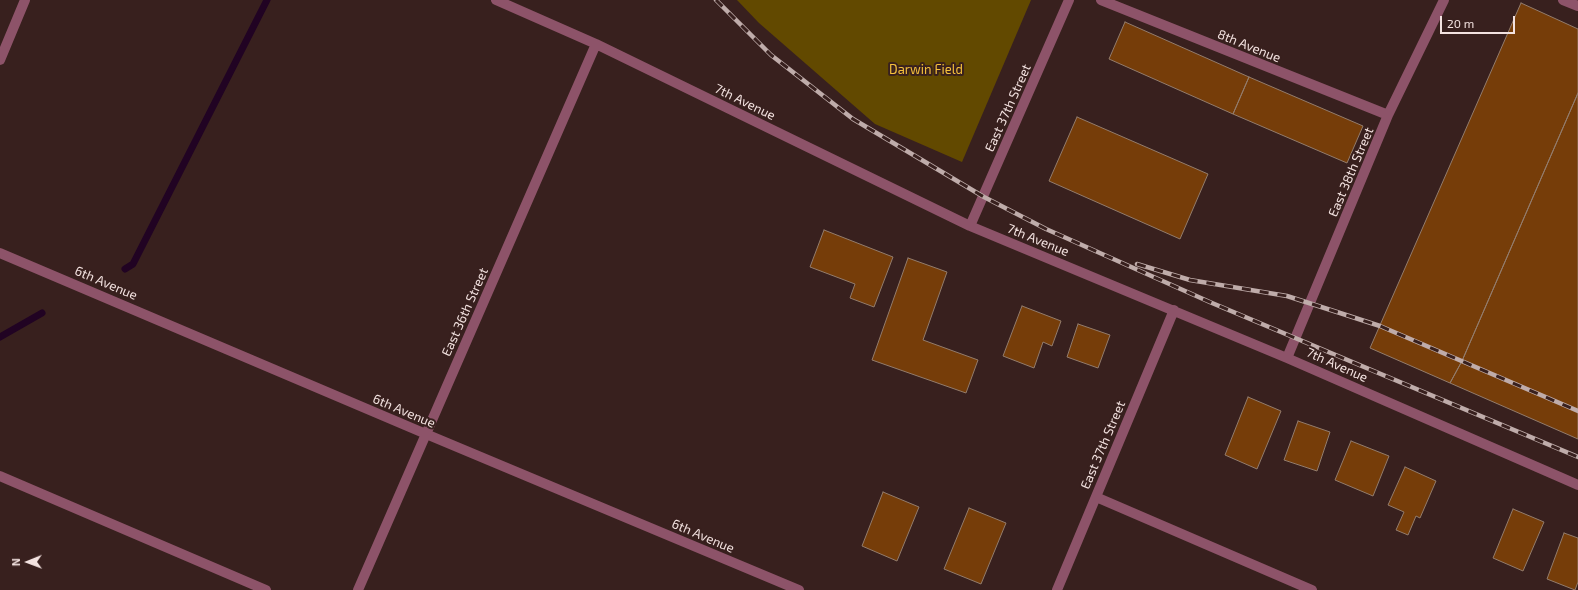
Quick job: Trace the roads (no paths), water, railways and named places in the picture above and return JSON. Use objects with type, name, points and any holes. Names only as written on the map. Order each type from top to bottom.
[{"type":"street","points":[[0,60],[25,0]]},
{"type":"street","name":"7th Avenue","points":[[496,0],[596,44],[970,226],[1287,358],[1578,485]]},
{"type":"street","name":"East 37th Street","points":[[970,226],[1069,0]]},
{"type":"street","name":"8th Avenue","points":[[1101,0],[1388,115]]},
{"type":"street","name":"East 38th Street","points":[[1287,358],[1388,115],[1444,0]]},
{"type":"street","points":[[1563,0],[1578,6]]},
{"type":"street","name":"East 36th Street","points":[[358,590],[596,44]]},
{"type":"street","name":"6th Avenue","points":[[0,253],[426,434],[799,590]]},
{"type":"street","name":"East 37th Street","points":[[1057,590],[1174,310]]},
{"type":"street","points":[[0,476],[266,590]]},
{"type":"street","points":[[1096,497],[1312,590]]},
{"type":"waterway","points":[[125,269],[133,264],[267,0]]},
{"type":"waterway","points":[[0,337],[42,313]]},
{"type":"railway","points":[[716,0],[771,55],[853,119],[984,197],[1046,229],[1212,303],[1578,457]]},
{"type":"railway","points":[[1137,264],[1190,280],[1287,296],[1380,326],[1578,411]]},
{"type":"park label","name":"Darwin Field","points":[[926,70]]}]
